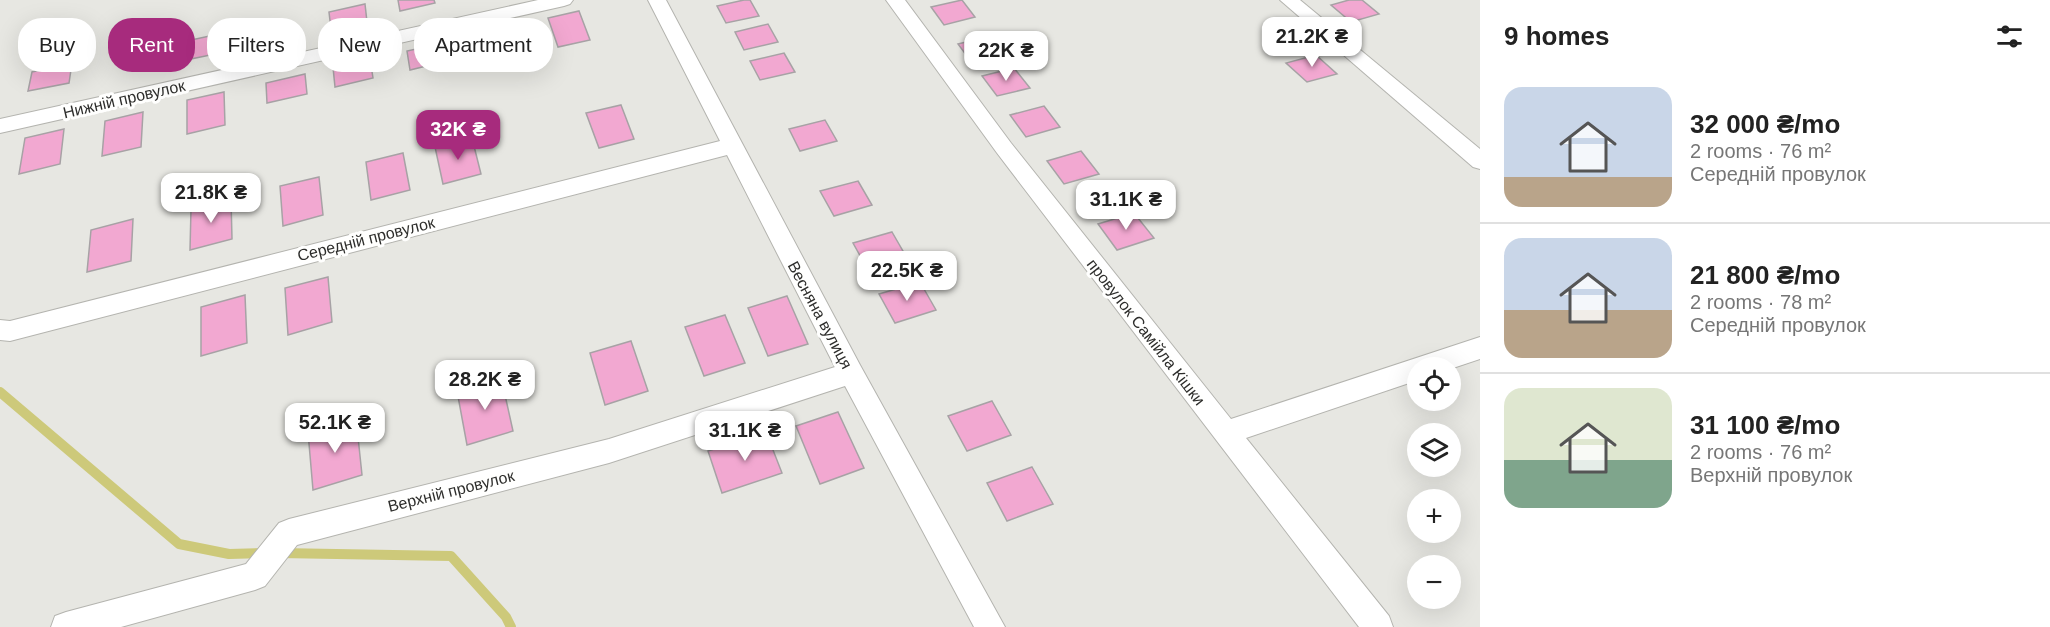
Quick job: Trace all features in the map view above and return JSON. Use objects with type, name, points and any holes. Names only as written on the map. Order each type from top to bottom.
[{"type":"street","name":"Нижній провулок","points":[[0,126],[564,0]]},
{"type":"street","name":"Весняна вулиця","points":[[657,0],[850,373],[990,627]]},
{"type":"street","name":"провулок Самійла Кішки","points":[[895,0],[1004,148],[1378,627]]},
{"type":"street","points":[[1289,0],[1480,161]]},
{"type":"street","name":"Середній провулок","points":[[0,330],[10,331],[731,146]]},
{"type":"street","points":[[1453,357],[1480,348]]},
{"type":"street","points":[[1225,433],[1407,372]]},
{"type":"street","name":"Верхній провулок","points":[[66,627],[255,576],[289,533],[609,451],[850,373]]},
{"type":"building","points":[[398,0],[434,0],[435,3],[400,11]]},
{"type":"building","points":[[750,0],[759,16],[726,23],[717,6]]},
{"type":"building","points":[[962,0],[975,17],[944,25],[931,7]]},
{"type":"building","points":[[1349,0],[1362,0],[1379,14],[1351,22],[1331,5]]},
{"type":"building","points":[[365,4],[367,18],[330,18],[329,12]]},
{"type":"building","points":[[579,11],[590,40],[558,47],[553,32],[553,18],[548,18]]},
{"type":"building","points":[[768,24],[778,42],[744,50],[735,32]]},
{"type":"building","points":[[990,36],[1004,54],[972,63],[958,44]]},
{"type":"building","points":[[207,37],[207,56],[195,58],[195,39]]},
{"type":"building","points":[[414,49],[414,69],[410,70],[407,51]]},
{"type":"building","points":[[784,53],[795,72],[760,80],[750,61]]},
{"type":"building","points":[[1316,55],[1337,74],[1307,82],[1286,63]]},
{"type":"building","points":[[1014,68],[1030,88],[997,96],[982,76]]},
{"type":"building","points":[[32,72],[71,72],[69,83],[28,91]]},
{"type":"building","points":[[334,72],[372,72],[373,78],[335,87]]},
{"type":"building","points":[[305,74],[307,94],[267,103],[266,83]]},
{"type":"building","points":[[224,92],[225,125],[187,134],[187,100]]},
{"type":"building","points":[[621,105],[634,139],[599,148],[586,113]]},
{"type":"building","points":[[1044,106],[1060,127],[1026,137],[1010,115]]},
{"type":"building","points":[[143,112],[141,147],[102,156],[105,121]]},
{"type":"building","points":[[825,120],[837,141],[800,151],[789,129]]},
{"type":"building","points":[[64,129],[60,164],[19,174],[25,138]]},
{"type":"building","points":[[472,138],[481,174],[443,184],[435,147]]},
{"type":"building","points":[[1081,151],[1099,174],[1064,184],[1047,161]]},
{"type":"building","points":[[403,153],[410,190],[371,200],[366,162]]},
{"type":"building","points":[[319,177],[323,215],[283,226],[280,186]]},
{"type":"building","points":[[858,181],[872,205],[834,216],[820,191]]},
{"type":"building","points":[[231,199],[232,239],[190,250],[191,209]]},
{"type":"building","points":[[1134,213],[1154,238],[1117,250],[1098,224]]},
{"type":"building","points":[[133,219],[131,261],[87,272],[91,230]]},
{"type":"building","points":[[892,232],[907,258],[868,270],[853,243]]},
{"type":"building","points":[[328,277],[332,322],[288,335],[285,288]]},
{"type":"building","points":[[920,282],[936,310],[895,323],[879,294]]},
{"type":"building","points":[[245,295],[247,343],[201,356],[201,307]]},
{"type":"building","points":[[787,296],[808,344],[768,356],[748,308]]},
{"type":"building","points":[[725,315],[745,363],[704,376],[685,327]]},
{"type":"building","points":[[631,341],[648,391],[605,405],[590,353]]},
{"type":"building","points":[[501,377],[513,431],[467,445],[457,391]]},
{"type":"building","points":[[992,401],[1011,435],[967,451],[948,416]]},
{"type":"building","points":[[838,412],[864,468],[820,484],[796,426]]},
{"type":"building","points":[[356,418],[362,475],[313,490],[308,432]]},
{"type":"building","points":[[766,432],[782,473],[722,493],[708,451]]},
{"type":"building","points":[[1032,467],[1053,504],[1007,521],[987,483]]},
{"type":"waterway","points":[[0,392],[179,544],[229,554],[265,553]]},
{"type":"waterway","points":[[279,553],[451,556],[506,617],[511,627]]}]
